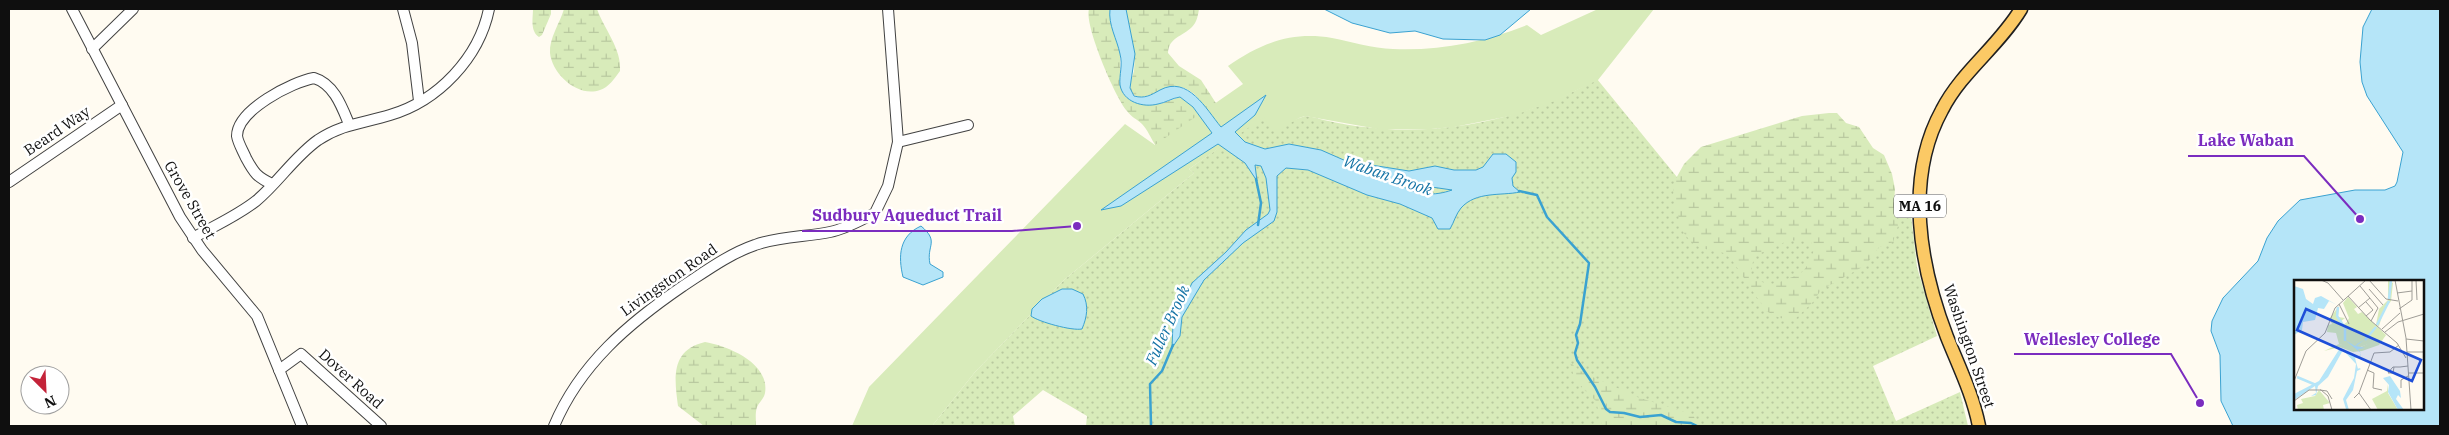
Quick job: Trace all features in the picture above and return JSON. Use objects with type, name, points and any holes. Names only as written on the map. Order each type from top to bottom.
[{"type":"main road","name":"Washington Street","points":[[1979,426],[1968,390],[1941,320],[1929,279],[1921,228],[1921,174],[1930,135],[1946,102],[1958,85],[2000,40],[2021,9]]},
{"type":"street","name":"Grove Street","points":[[72,9],[180,217],[193,238],[257,316],[302,426]]},
{"type":"street","points":[[92,49],[133,9]]},
{"type":"street","points":[[403,9],[412,44],[419,101]]},
{"type":"street","points":[[193,238],[242,210],[260,197],[318,140],[350,124],[397,113],[419,101],[446,82],[467,58],[484,28],[489,9]]},
{"type":"street","name":"Livingston Road","points":[[554,426],[566,402],[589,366],[612,341],[636,320],[709,269],[756,244],[832,232],[875,213],[888,186],[898,142],[888,9]]},
{"type":"street","points":[[260,197],[257,178],[238,142],[238,129],[244,118],[252,110],[306,79],[321,80],[328,85],[342,105],[350,124]]},
{"type":"street","name":"Beard Way","points":[[9,182],[122,105]]},
{"type":"street","points":[[898,142],[968,125]]},
{"type":"street","points":[[257,178],[272,184]]},
{"type":"street","name":"Dover Road","points":[[279,370],[301,354],[381,426]]},
{"type":"green space","points":[[533,9],[551,9],[551,14],[542,35],[539,37],[533,28]]},
{"type":"green space","points":[[564,9],[597,9],[615,47],[620,63],[620,71],[603,89],[592,92],[583,91],[575,87],[561,76],[552,61],[550,47]]},
{"type":"green space","points":[[1089,9],[1110,9],[1120,54],[1120,80],[1124,94],[1160,104],[1180,97],[1193,107],[1207,126],[1156,146],[1144,126],[1127,111],[1115,91],[1091,30]]},
{"type":"green space","points":[[1126,9],[1199,9],[1194,25],[1173,40],[1168,53],[1179,66],[1201,80],[1223,114],[1212,116],[1197,97],[1187,89],[1170,88],[1138,97],[1131,93],[1135,63]]},
{"type":"green space","points":[[1598,9],[1654,9],[1598,80],[1552,102],[1515,115],[1454,127],[1431,129],[1378,129],[1305,116],[1279,130],[1270,127],[1264,117],[1189,169],[1194,173],[1064,280],[975,372],[932,426],[852,426],[869,387],[1125,124],[1155,145],[1243,84],[1228,66],[1240,58],[1265,45],[1304,36],[1332,38],[1393,49],[1410,49],[1444,47],[1478,41],[1527,25],[1541,35]]},
{"type":"green space","points":[[1597,79],[1734,247],[1909,197],[1917,267],[1937,336],[1873,366],[1896,421],[1960,392],[1968,426],[1086,426],[1087,416],[1043,390],[1013,416],[1015,426],[932,426],[975,372],[1064,280],[1194,173],[1189,169],[1264,116],[1294,120],[1305,116],[1348,125],[1385,129],[1422,129],[1458,126],[1530,109],[1564,96]]},
{"type":"green space","points":[[1837,113],[1846,123],[1859,127],[1873,148],[1884,155],[1892,174],[1895,189],[1894,203],[1898,226],[1893,242],[1879,247],[1866,265],[1821,290],[1813,302],[1794,320],[1780,318],[1766,311],[1732,260],[1724,253],[1701,248],[1692,243],[1683,232],[1673,198],[1674,182],[1684,164],[1701,147],[1802,116]],"holes":[[[1789,240],[1811,242],[1814,250],[1806,267],[1799,274],[1772,284],[1764,283],[1751,274],[1754,255]]]},
{"type":"green space","points":[[705,342],[725,347],[746,358],[761,373],[765,382],[765,393],[757,407],[756,426],[704,426],[678,406],[676,375],[680,358],[686,351]]},
{"type":"green space","points":[[1570,362],[1580,371],[1637,397],[1691,414],[1702,426],[1602,426],[1596,401],[1575,381]]},
{"type":"water","points":[[1110,9],[1126,9],[1135,54],[1130,88],[1134,96],[1145,97],[1170,87],[1188,90],[1202,103],[1221,127],[1266,95],[1255,115],[1235,132],[1245,142],[1265,149],[1289,144],[1321,150],[1346,161],[1409,171],[1435,166],[1454,170],[1476,170],[1483,167],[1493,154],[1506,154],[1516,162],[1516,172],[1512,178],[1513,186],[1520,192],[1489,195],[1474,199],[1461,208],[1450,229],[1438,229],[1432,218],[1400,204],[1367,195],[1308,170],[1286,168],[1277,176],[1277,212],[1274,221],[1243,243],[1204,280],[1182,317],[1180,336],[1172,348],[1173,323],[1192,283],[1226,252],[1246,230],[1268,214],[1270,210],[1266,178],[1261,166],[1255,165],[1257,181],[1245,163],[1218,144],[1121,206],[1101,210],[1212,133],[1193,107],[1180,97],[1146,105],[1129,100],[1125,96],[1120,85],[1121,58],[1111,26]],"holes":[[[1404,183],[1452,190],[1426,194],[1407,189],[1401,185]]]},
{"type":"water","points":[[1324,9],[1531,9],[1500,35],[1485,40],[1443,39],[1415,31],[1390,33],[1352,23]]},
{"type":"water","points":[[2372,9],[2440,9],[2440,426],[2233,426],[2221,401],[2220,355],[2211,331],[2212,321],[2223,298],[2258,261],[2267,238],[2278,221],[2300,200],[2355,190],[2385,190],[2395,186],[2397,182],[2403,152],[2367,96],[2362,82],[2360,62],[2363,27]]},
{"type":"water","points":[[921,226],[927,231],[931,240],[930,264],[943,272],[943,277],[923,285],[903,277],[901,262],[904,241],[908,235]]},
{"type":"water","points":[[1062,289],[1072,289],[1083,294],[1087,312],[1082,329],[1056,326],[1031,316],[1032,309],[1042,299]]},
{"type":"waterway","name":"Fuller Brook","points":[[1256,179],[1261,203],[1258,225]]},
{"type":"waterway","name":"Waban Brook","points":[[1519,191],[1537,195],[1547,217],[1589,263],[1580,324],[1576,335],[1578,343],[1575,353],[1577,360],[1595,387],[1606,409],[1610,412],[1640,417],[1661,415],[1676,422],[1691,423],[1697,426]]},
{"type":"waterway","name":"Fuller Brook","points":[[1151,426],[1150,384],[1162,371],[1173,345]]},
{"type":"place","name":"Lake Waban","points":[[2360,219]]},
{"type":"place","name":"Sudbury Aqueduct Trail","points":[[1077,226]]},
{"type":"place","name":"Wellesley College","points":[[2200,403]]}]
